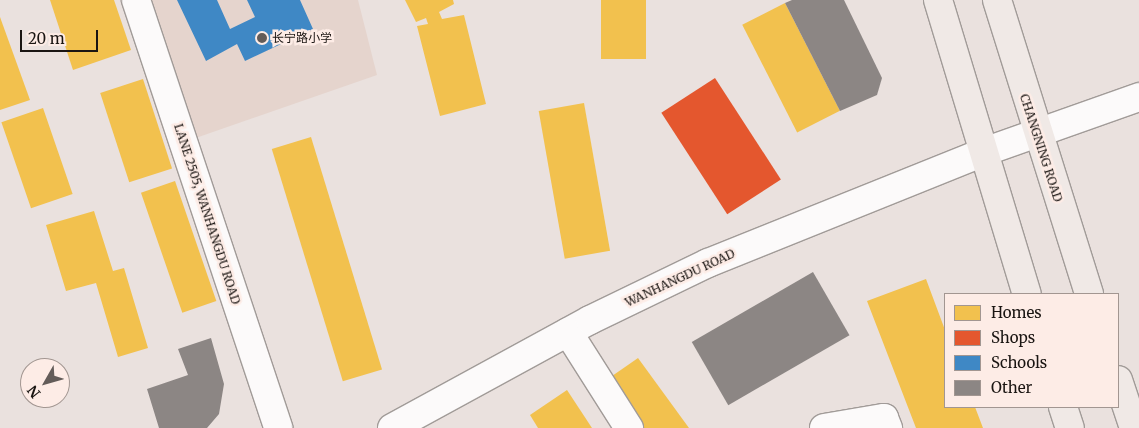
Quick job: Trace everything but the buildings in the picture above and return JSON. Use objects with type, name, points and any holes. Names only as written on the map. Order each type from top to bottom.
[{"type":"main road","points":[[938,0],[981,153],[1027,293]]},
{"type":"main road","name":"CHANGNING ROAD","points":[[997,0],[1035,132],[1089,293]]},
{"type":"main road","points":[[1119,383],[1134,428]]},
{"type":"main road","points":[[1063,408],[1070,428]]},
{"type":"street","name":"LANE 2505, WANHANGDU ROAD","points":[[136,0],[278,428]]},
{"type":"street","name":"WANHANGDU ROAD","points":[[392,428],[568,332],[708,263],[1035,132],[1139,97]]},
{"type":"street","points":[[568,332],[629,428]]},
{"type":"street","points":[[824,428],[884,418],[888,428]]},
{"type":"shaded area","name":"长宁路小学","points":[[145,0],[358,0],[377,75],[190,140]]},
{"type":"place","name":"长宁路小学","points":[[262,38]]}]
